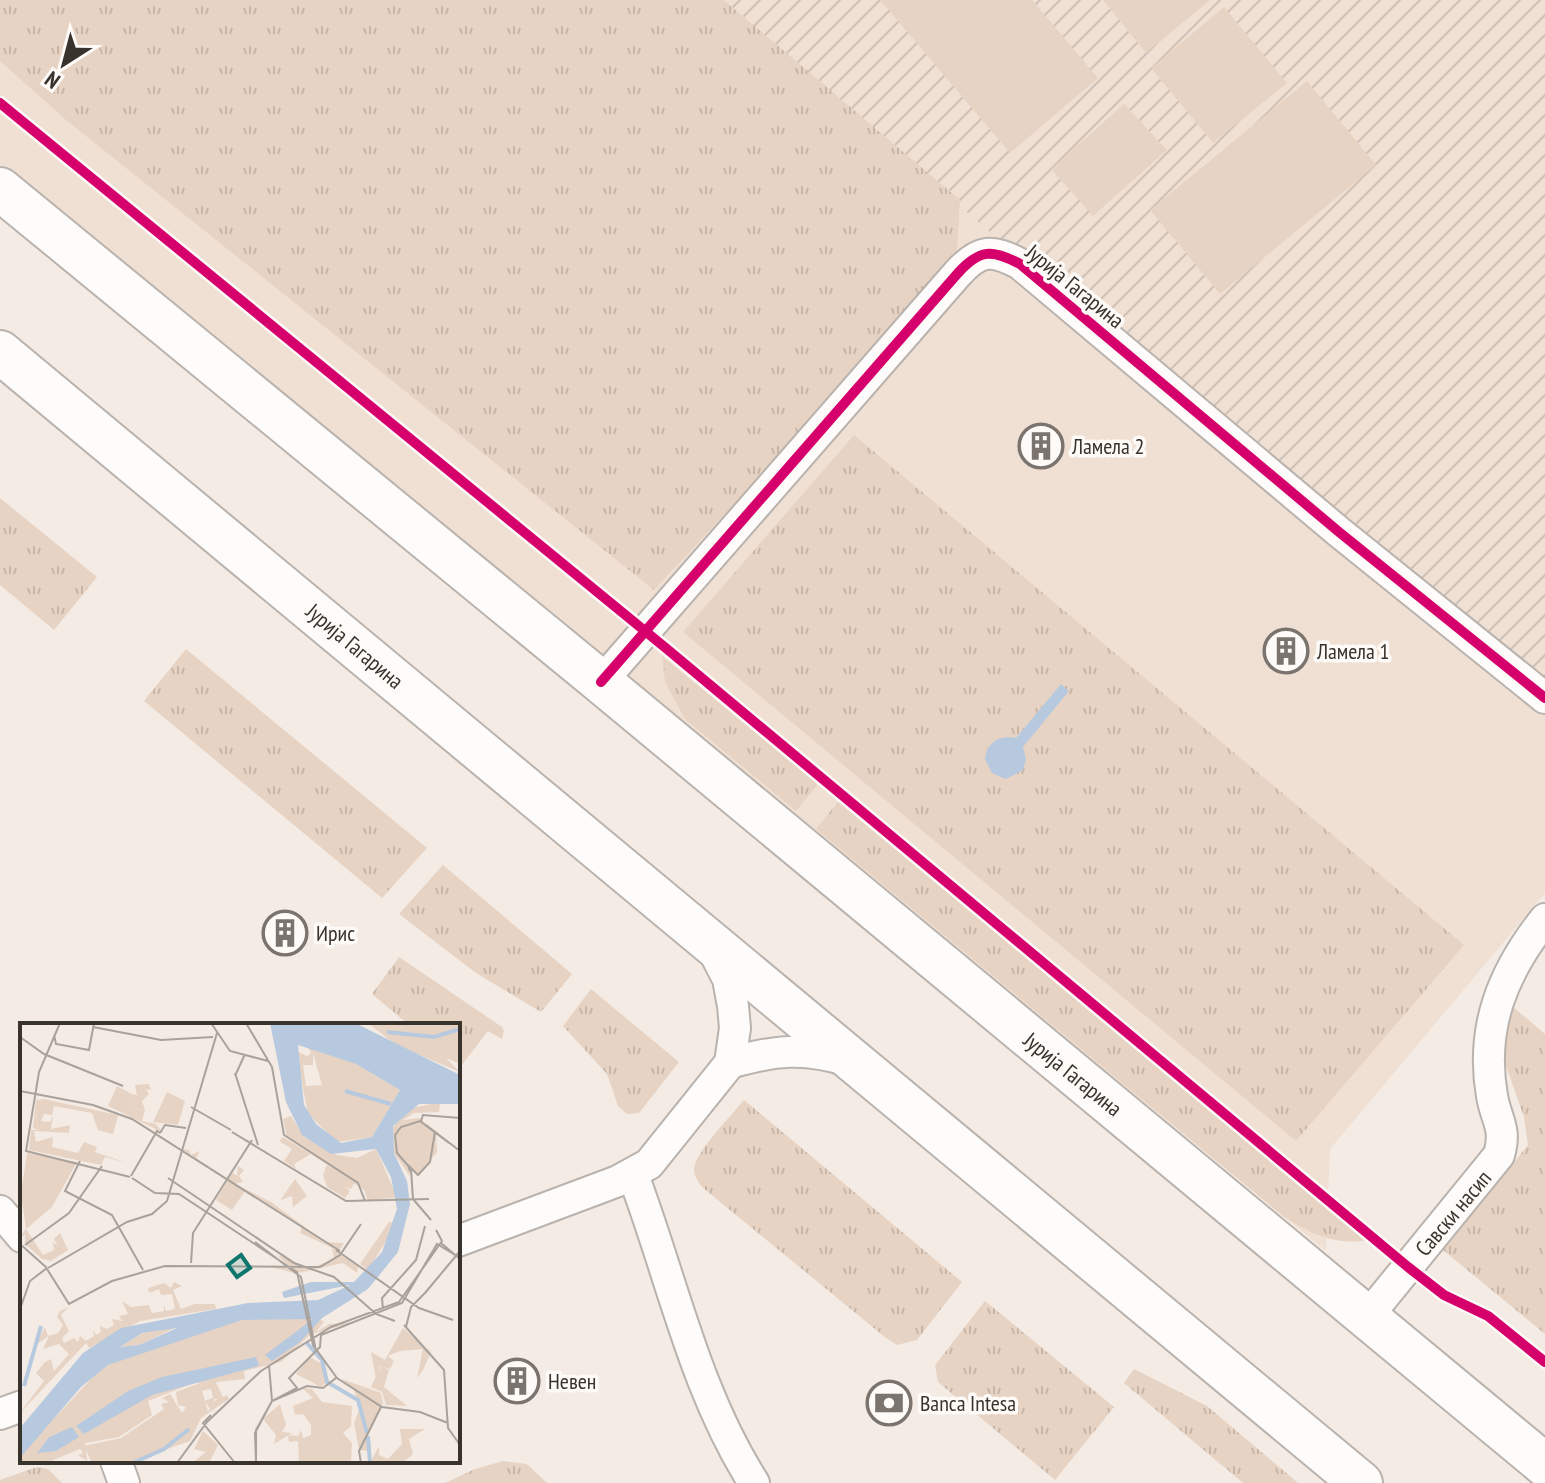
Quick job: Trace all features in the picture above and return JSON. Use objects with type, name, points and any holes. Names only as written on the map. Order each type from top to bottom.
[{"type":"main road","name":"Јурија Гагарина","points":[[0,189],[601,682],[1545,1465]]},
{"type":"main road","name":"Јурија Гагарина","points":[[0,352],[1361,1483]]},
{"type":"street","name":"Јурија Гагарина","points":[[601,682],[970,259],[984,253],[1002,254],[1020,264],[1339,532],[1545,698]]},
{"type":"street","name":"Савски насип","points":[[1367,1317],[1499,1155],[1503,1136],[1492,1100],[1489,1072],[1492,1023],[1511,967],[1545,919]]},
{"type":"street","name":"Јурија Гагарина","points":[[709,941],[728,979],[733,1006],[735,1028],[730,1063],[786,1050],[820,1052],[856,1064]]},
{"type":"street","points":[[460,1240],[633,1175],[649,1164],[730,1063]]},
{"type":"street","points":[[633,1175],[696,1365],[733,1446],[754,1483]]},
{"type":"street","points":[[0,1211],[20,1235]]},
{"type":"street","points":[[0,1414],[20,1407]]},
{"type":"street","points":[[117,1463],[124,1483]]},
{"type":"shaded area","points":[[0,0],[1545,51],[1545,893],[1330,1149],[1326,1251],[0,167]]},
{"type":"shaded area","points":[[723,0],[1545,0],[1545,698],[1160,380]]},
{"type":"green space","points":[[0,0],[724,0],[960,200],[957,250],[934,290],[654,590],[66,120],[0,61]]},
{"type":"green space","points":[[880,0],[1032,0],[1098,78],[1010,153]]},
{"type":"green space","points":[[1103,0],[1210,0],[1146,53]]},
{"type":"green space","points":[[1224,7],[1287,83],[1213,143],[1151,68]]},
{"type":"green space","points":[[1307,81],[1376,165],[1220,294],[1150,210]]},
{"type":"green space","points":[[1124,104],[1167,150],[1093,216],[1051,169]]},
{"type":"green space","points":[[854,435],[1464,945],[1296,1141],[683,632]]},
{"type":"green space","points":[[0,498],[97,577],[54,630],[0,585]]},
{"type":"green space","points":[[186,649],[427,848],[382,898],[144,701]]},
{"type":"green space","points":[[662,656],[818,784],[796,811],[685,719],[665,682]]},
{"type":"green space","points":[[838,802],[1367,1240],[1344,1241],[1323,1237],[1284,1217],[816,829]]},
{"type":"green space","points":[[443,865],[572,974],[541,1012],[476,973],[399,914]]},
{"type":"green space","points":[[399,957],[502,1027],[502,1039],[488,1031],[460,1067],[460,1023],[407,1023],[372,994]]},
{"type":"green space","points":[[591,989],[679,1062],[639,1113],[627,1114],[618,1106],[607,1074],[563,1026]]},
{"type":"green space","points":[[1513,1007],[1545,1034],[1545,1334],[1443,1250],[1528,1145],[1524,1117],[1499,1046]]},
{"type":"green space","points":[[744,1100],[962,1282],[917,1340],[897,1345],[886,1338],[702,1187],[695,1174],[696,1162]]},
{"type":"green space","points":[[985,1301],[1114,1407],[1055,1480],[938,1382],[935,1365]]},
{"type":"green space","points":[[1134,1369],[1207,1406],[1298,1483],[1243,1483],[1124,1383]]},
{"type":"green space","points":[[503,1461],[527,1464],[547,1483],[445,1483],[475,1469]]},
{"type":"green space","points":[[37,1467],[48,1469],[62,1483],[0,1483],[0,1480]]},
{"type":"water","points":[[1061,684],[1069,691],[1023,747],[1026,759],[1023,770],[1006,779],[992,773],[985,759],[991,744],[999,739],[1016,738]]},
{"type":"cycle path","points":[[0,103],[667,649],[1408,1267],[1444,1295],[1488,1316],[1545,1362]]},
{"type":"cycle path","points":[[601,682],[958,273],[973,259],[994,254],[1020,264],[1339,532],[1545,698]]},
{"type":"place","name":"Ламела 2","points":[[1041,446]]},
{"type":"place","name":"Ламела 1","points":[[1286,651]]},
{"type":"place","name":"Ирис","points":[[285,933]]},
{"type":"place","name":"Невен","points":[[517,1381]]},
{"type":"place","name":"Banca Intesa","points":[[889,1403]]}]
